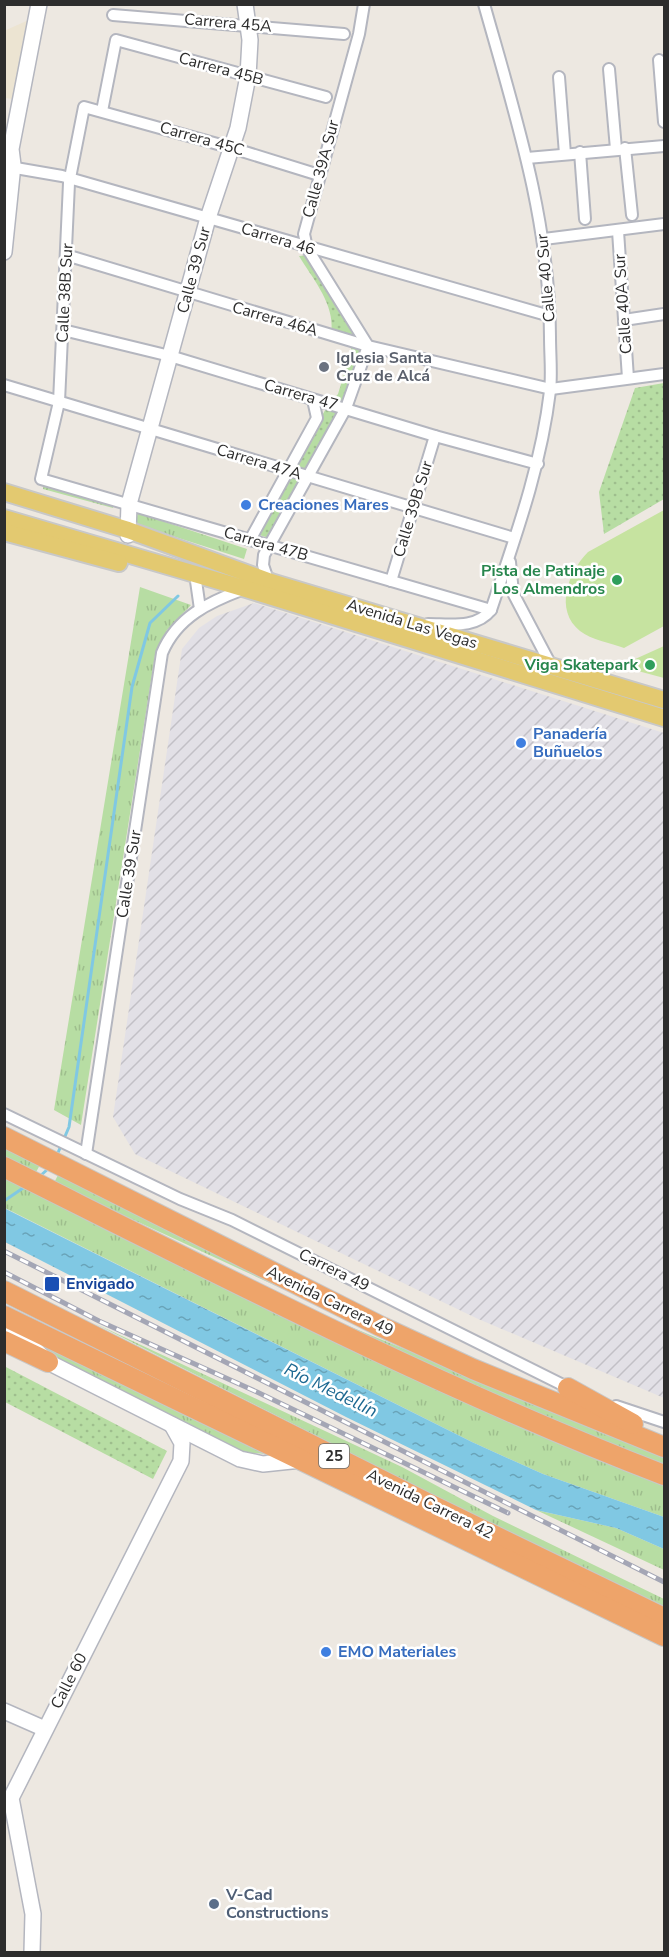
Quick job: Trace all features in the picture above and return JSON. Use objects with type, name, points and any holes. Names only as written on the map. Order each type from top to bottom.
[{"type":"highway","name":"Avenida Carrera 49","points":[[4,1137],[380,1326],[534,1395],[664,1447]]},
{"type":"highway","name":"Avenida Carrera 49","points":[[10,1170],[429,1377],[561,1435],[664,1475]]},
{"type":"highway","points":[[237,1282],[380,1326]]},
{"type":"highway","name":"Avenida Carrera 42","points":[[4,1291],[664,1618]]},
{"type":"highway","name":"Avenida Carrera 42","points":[[4,1318],[664,1636]]},
{"type":"highway","points":[[4,1341],[48,1362]]},
{"type":"highway","points":[[567,1388],[664,1441]]},
{"type":"highway","points":[[561,1568],[598,1604]]},
{"type":"main road","name":"Avenida Las Vegas","points":[[4,492],[268,580],[664,700]]},
{"type":"main road","name":"Avenida Las Vegas","points":[[4,502],[128,532]]},
{"type":"main road","name":"Avenida Las Vegas","points":[[4,518],[199,579],[246,589],[664,718]]},
{"type":"main road","name":"Avenida Las Vegas","points":[[4,532],[169,577],[199,579]]},
{"type":"main road","points":[[199,579],[215,573],[220,564]]},
{"type":"main road","points":[[474,660],[494,661],[512,666],[519,663],[521,657]]},
{"type":"street","points":[[4,252],[9,166],[39,4]]},
{"type":"street","name":"Calle 39 Sur","points":[[128,532],[129,504],[208,218],[232,148],[248,76],[249,25],[245,4]]},
{"type":"street","name":"Calle 39A Sur","points":[[307,248],[304,234],[359,34],[364,4]]},
{"type":"street","name":"Calle 40 Sur","points":[[484,4],[527,158],[544,239],[550,316],[551,389],[538,464],[491,610]]},
{"type":"street","name":"Carrera 45A","points":[[112,15],[344,34]]},
{"type":"street","name":"Carrera 45B","points":[[102,111],[116,40],[326,97]]},
{"type":"street","points":[[659,60],[664,122]]},
{"type":"street","points":[[609,69],[620,149],[633,215]]},
{"type":"street","points":[[559,77],[565,154]]},
{"type":"street","name":"Carrera 45C","points":[[84,107],[319,175]]},
{"type":"street","name":"Calle 38B Sur","points":[[41,479],[59,402],[70,179],[84,107]]},
{"type":"street","points":[[527,158],[664,146]]},
{"type":"street","points":[[580,152],[585,219]]},
{"type":"street","name":"Carrera 46","points":[[9,166],[70,179],[550,316]]},
{"type":"street","points":[[544,239],[664,224]]},
{"type":"street","name":"Calle 40A Sur","points":[[618,231],[628,378]]},
{"type":"street","points":[[268,580],[262,561],[346,408],[368,346],[307,248]]},
{"type":"street","name":"Carrera 46A","points":[[66,255],[368,346],[551,389],[664,374]]},
{"type":"street","points":[[624,320],[664,315]]},
{"type":"street","name":"Carrera 47","points":[[63,330],[170,356],[435,436],[538,464]]},
{"type":"street","name":"Carrera 47A","points":[[4,385],[514,538]]},
{"type":"street","points":[[250,540],[316,418],[313,400]]},
{"type":"street","name":"Calle 39B Sur","points":[[391,581],[435,436]]},
{"type":"street","name":"Carrera 47B","points":[[41,479],[491,610]]},
{"type":"street","name":"Calle 40 Sur","points":[[510,553],[513,593],[563,688]]},
{"type":"street","points":[[199,579],[200,609]]},
{"type":"street","name":"Calle 39 Sur","points":[[86,1154],[162,653],[178,626],[200,609],[213,600],[246,589]]},
{"type":"street","points":[[412,624],[466,624],[478,621],[491,610]]},
{"type":"street","name":"Carrera 49","points":[[4,1113],[180,1199],[232,1220],[567,1388],[664,1422]]},
{"type":"street","name":"Avenida Carrera 42","points":[[4,1318],[48,1362],[172,1425],[251,1462],[301,1460]]},
{"type":"street","name":"Calle 60","points":[[32,1953],[33,1914],[11,1798],[181,1461],[182,1443],[172,1425]]},
{"type":"street","points":[[4,1711],[45,1729]]},
{"type":"shaded area","points":[[33,18],[22,100],[5,98],[4,31]]},
{"type":"shaded area","points":[[254,603],[664,733],[664,1398],[476,1318],[135,1154],[113,1117],[182,649],[199,628],[217,616]]},
{"type":"green space","points":[[310,255],[366,346],[346,408],[272,539],[253,533],[327,407],[338,394],[351,351],[351,347],[329,341],[331,318],[328,307],[324,296],[299,256]]},
{"type":"green space","points":[[664,383],[664,499],[604,534],[599,492],[635,388]]},
{"type":"green space","points":[[44,484],[114,503],[113,508],[43,489]]},
{"type":"green space","name":"Pista de Patinaje Los Almendros","points":[[664,510],[664,626],[624,648],[595,639],[580,631],[567,613],[566,602],[570,580],[581,560],[588,552]]},
{"type":"green space","points":[[138,513],[247,549],[244,559],[135,524]]},
{"type":"green space","points":[[140,587],[191,605],[167,630],[155,655],[81,1125],[54,1110]]},
{"type":"green space","name":"Viga Skatepark","points":[[664,646],[664,678],[638,671],[633,660]]},
{"type":"green space","points":[[4,1146],[41,1163],[35,1174],[5,1159]]},
{"type":"green space","points":[[59,1173],[285,1290],[54,1183]]},
{"type":"green space","points":[[4,1178],[444,1393],[664,1484],[664,1517],[543,1474],[472,1442],[5,1208]]},
{"type":"green space","points":[[300,1306],[664,1456],[664,1465],[494,1397]]},
{"type":"green space","points":[[94,1323],[402,1467],[493,1516],[664,1599],[664,1608],[510,1534]]},
{"type":"green space","points":[[40,1342],[277,1455],[241,1452],[53,1357]]},
{"type":"green space","points":[[4,1366],[167,1451],[153,1479],[5,1402]]},
{"type":"green space","points":[[536,1510],[616,1528],[664,1549],[664,1570]]},
{"type":"water","name":"Río Medellín","points":[[4,1208],[472,1442],[543,1474],[664,1517],[664,1549],[616,1528],[536,1510],[346,1417],[5,1242]]},
{"type":"waterway","points":[[57,1155],[69,1127],[132,687],[150,623],[178,596]]},
{"type":"waterway","points":[[39,1177],[49,1168]]},
{"type":"waterway","points":[[4,1201],[26,1186]]},
{"type":"railway","points":[[4,1251],[664,1582]]},
{"type":"railway","points":[[4,1272],[99,1321],[257,1392],[508,1513]]},
{"type":"place","name":"Iglesia Santa Cruz de Alcá","points":[[324,367]]},
{"type":"place","name":"Creaciones Mares","points":[[246,505]]},
{"type":"place","name":"Pista de Patinaje Los Almendros","points":[[617,580]]},
{"type":"place","name":"Viga Skatepark","points":[[650,665]]},
{"type":"place","name":"Panadería Buñuelos","points":[[521,743]]},
{"type":"place","name":"Envigado","points":[[52,1284]]},
{"type":"place","name":"EMO Materiales","points":[[326,1652]]},
{"type":"place","name":"V-Cad Constructions","points":[[214,1904]]}]
